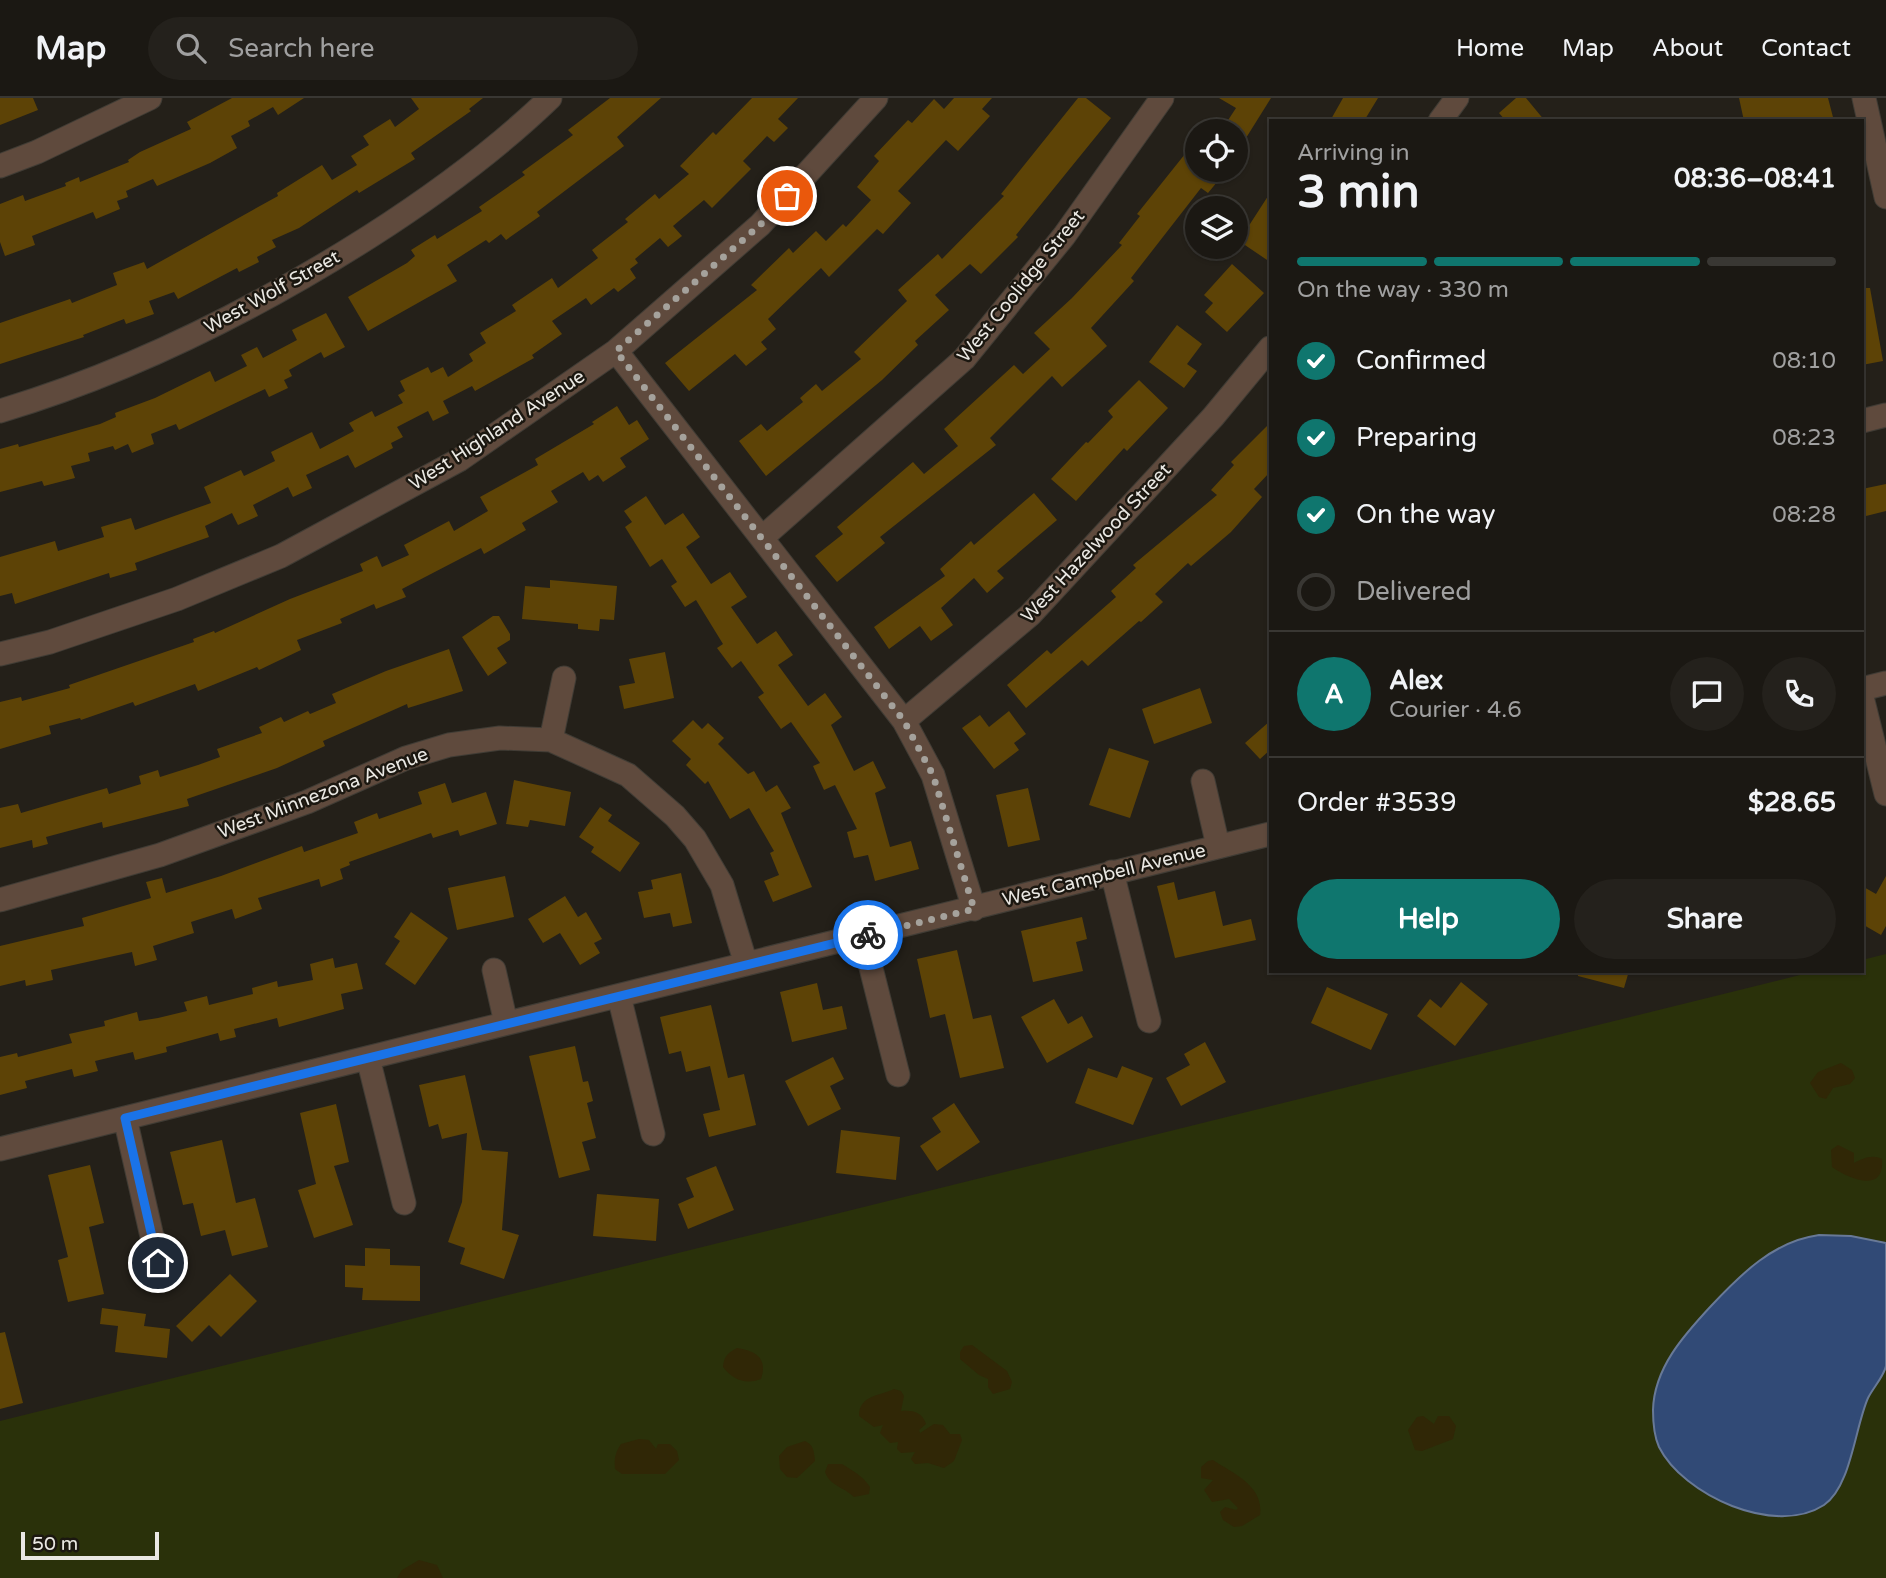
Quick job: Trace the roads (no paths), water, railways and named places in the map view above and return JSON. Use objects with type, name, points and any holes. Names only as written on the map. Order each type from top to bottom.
[{"type":"street","points":[[0,166],[37,152],[150,98]]},
{"type":"street","name":"West Wolf Street","points":[[0,411],[42,398],[172,346],[299,282],[431,197],[550,98]]},
{"type":"street","name":"West Highland Avenue","points":[[0,654],[50,642],[177,598],[281,556],[458,460],[616,351],[760,225],[876,98]]},
{"type":"street","name":"West Coolidge Street","points":[[763,537],[964,359],[1064,236],[1163,98]]},
{"type":"street","points":[[1441,119],[1457,98]]},
{"type":"street","points":[[1864,98],[1870,164],[1886,197]]},
{"type":"street","name":"West Hazelwood Street","points":[[904,721],[1030,615],[1213,417],[1269,349]]},
{"type":"street","points":[[616,351],[904,721],[933,775],[974,909]]},
{"type":"street","points":[[1864,420],[1886,415]]},
{"type":"street","points":[[551,740],[564,678]]},
{"type":"street","points":[[1864,688],[1886,683]]},
{"type":"street","points":[[1864,705],[1886,794]]},
{"type":"street","name":"West Minnezona Avenue","points":[[0,900],[160,855],[307,802],[406,758],[449,745],[500,738],[551,740],[628,775],[674,816],[695,839],[722,885],[746,964]]},
{"type":"street","points":[[1203,781],[1219,846]]},
{"type":"street","name":"West Campbell Avenue","points":[[0,1149],[1269,834]]},
{"type":"street","points":[[1112,872],[1149,1021]]},
{"type":"street","points":[[863,936],[898,1075]]},
{"type":"street","points":[[494,970],[506,1023]]},
{"type":"street","points":[[619,996],[653,1134]]},
{"type":"street","points":[[368,1058],[404,1203]]},
{"type":"street","points":[[125,1118],[158,1263]]},
{"type":"water","points":[[1819,1235],[1851,1236],[1886,1243],[1886,1366],[1863,1410],[1846,1471],[1833,1496],[1824,1505],[1804,1514],[1781,1516],[1757,1513],[1732,1506],[1709,1495],[1671,1465],[1656,1438],[1653,1415],[1655,1395],[1672,1353],[1734,1282],[1759,1261],[1787,1244]]}]
